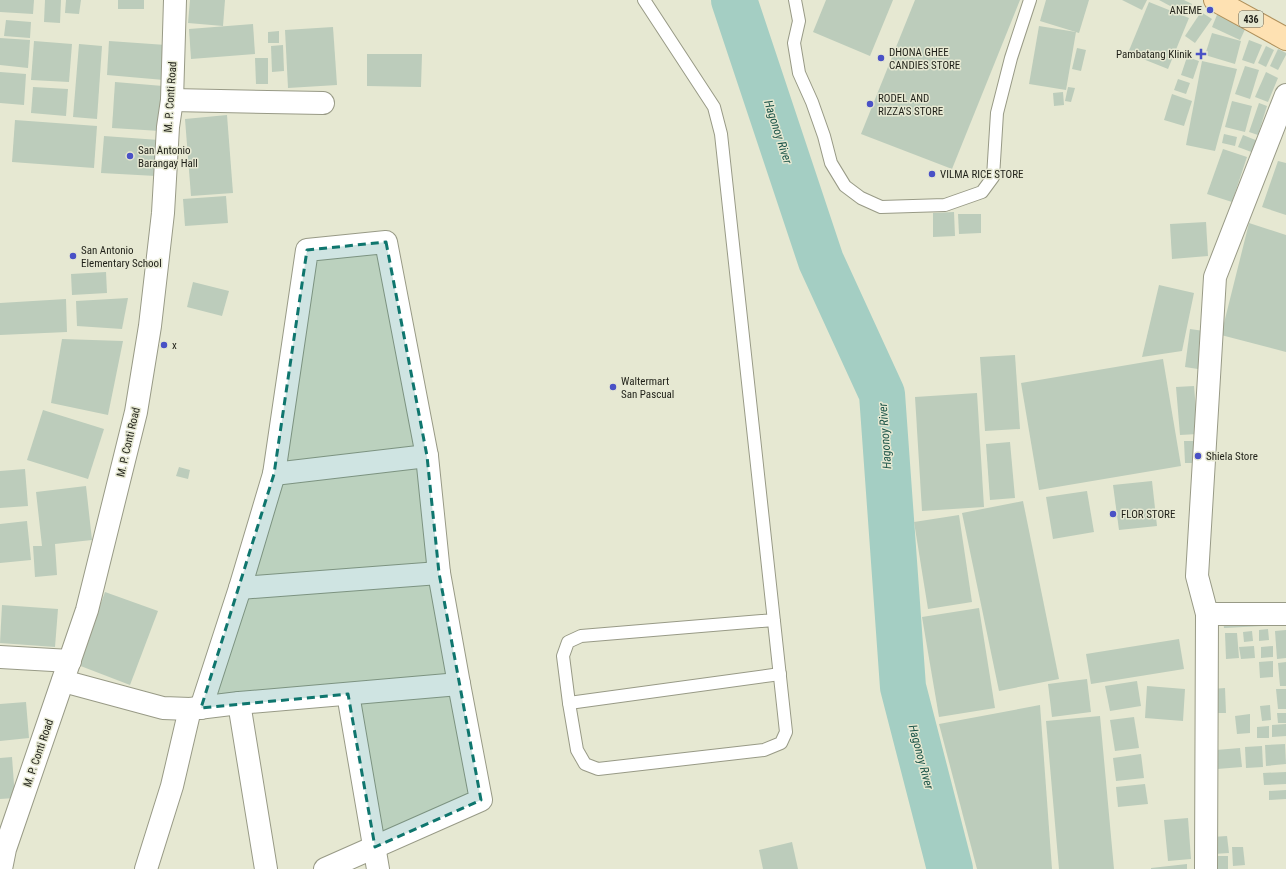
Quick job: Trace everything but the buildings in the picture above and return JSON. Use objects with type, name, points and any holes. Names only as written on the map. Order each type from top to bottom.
[{"type":"main road","name":"436","points":[[1215,0],[1286,39]]},
{"type":"street","name":"M. P. Conti Road","points":[[1,869],[5,849],[87,610],[136,412],[152,311],[163,213],[168,127],[172,100],[175,0]]},
{"type":"street","points":[[1206,869],[1207,614],[1197,576],[1215,277],[1286,95]]},
{"type":"street","points":[[172,100],[323,103]]},
{"type":"street","points":[[146,869],[195,708],[240,588],[274,474],[307,250],[386,242],[426,456],[439,573],[481,800],[325,869]]},
{"type":"street","points":[[274,474],[426,456]]},
{"type":"street","points":[[240,588],[439,573]]},
{"type":"street","points":[[1207,614],[1286,614]]},
{"type":"street","points":[[0,657],[67,671],[163,708],[195,708],[238,702],[459,684]]},
{"type":"street","points":[[348,694],[378,869]]},
{"type":"street","points":[[238,702],[266,869]]},
{"type":"lane","points":[[644,0],[714,107],[721,134],[780,674],[786,732],[781,743],[764,750],[598,769],[585,764],[577,750],[569,703],[563,656],[568,642],[580,636],[774,620]]},
{"type":"lane","points":[[795,0],[799,21],[794,42],[799,73],[812,102],[824,136],[831,163],[844,186],[861,198],[881,207],[945,205],[982,192],[992,177],[997,113],[1011,58],[1030,0]]},
{"type":"lane","points":[[569,703],[780,674]]},
{"type":"highlighted area","points":[[386,242],[427,456],[439,573],[481,800],[375,847],[348,694],[201,708],[274,474],[307,250]]},
{"type":"waterway","name":"Hagonoy River","points":[[734,0],[821,261],[882,394],[903,687],[950,869]]},
{"type":"place","name":"ANEME","points":[[1210,10]]},
{"type":"place","name":"Pambatang Klinik","points":[[1201,54]]},
{"type":"place","name":"DHONA GHEE CANDIES STORE","points":[[881,58]]},
{"type":"place","name":"RODEL AND RIZZA'S STORE","points":[[870,104]]},
{"type":"place","name":"San Antonio Barangay Hall","points":[[130,156]]},
{"type":"place","name":"VILMA RICE STORE","points":[[932,174]]},
{"type":"place","name":"San Antonio Elementary School","points":[[73,256]]},
{"type":"place","name":"x","points":[[164,345]]},
{"type":"place","name":"Waltermart San Pascual","points":[[613,387]]},
{"type":"place","name":"Shiela Store","points":[[1198,456]]},
{"type":"place","name":"FLOR STORE","points":[[1113,514]]}]
